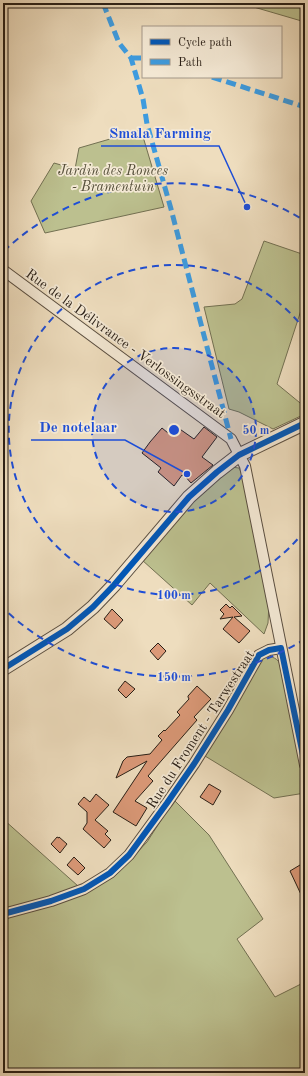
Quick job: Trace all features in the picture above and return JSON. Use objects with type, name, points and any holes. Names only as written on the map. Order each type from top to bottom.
[{"type":"street","name":"Rue de la Délivrance - Verlossingsstraat","points":[[3,270],[231,439],[239,455]]},
{"type":"street","points":[[3,669],[67,629],[93,607],[114,585],[189,497],[217,472],[239,455],[305,423]]},
{"type":"street","points":[[239,455],[244,466],[305,765]]},
{"type":"street","name":"Rue du Froment - Tarwestraat","points":[[3,914],[51,901],[84,889],[110,873],[124,860],[163,809],[194,764],[228,710],[259,655],[269,650],[281,648]]},
{"type":"green space","points":[[240,3],[305,3],[305,22]]},
{"type":"green space","name":"Jardin des Ronces - Bramentuin","points":[[141,130],[164,207],[45,233],[31,201],[54,163],[75,169],[79,148]]},
{"type":"green space","points":[[264,241],[305,255],[305,298],[277,384],[305,407],[305,414],[273,429],[239,412],[229,409],[204,307],[235,304],[242,299]]},
{"type":"green space","points":[[231,467],[239,468],[242,474],[269,602],[268,623],[264,634],[210,583],[192,605],[142,560],[191,504]]},
{"type":"green space","points":[[266,656],[277,660],[282,669],[305,793],[274,798],[205,756],[261,658]]},
{"type":"green space","points":[[174,800],[209,835],[263,919],[237,939],[275,997],[305,982],[305,1073],[3,1073],[3,919],[86,893],[116,875],[147,842]]},
{"type":"green space","points":[[3,819],[78,886],[57,894],[3,910]]},
{"type":"building","points":[[174,425],[194,439],[204,427],[217,437],[202,457],[213,465],[191,483],[184,475],[182,475],[174,486],[158,472],[161,468],[142,453],[162,428],[168,433]]},
{"type":"building","points":[[226,604],[230,608],[232,606],[242,616],[234,617],[250,631],[239,643],[223,629],[233,617],[220,619],[224,614],[220,610]]},
{"type":"building","points":[[112,609],[123,620],[115,629],[104,619]]},
{"type":"building","points":[[158,643],[166,651],[158,660],[150,651]]},
{"type":"building","points":[[125,681],[135,689],[126,698],[118,690]]},
{"type":"building","points":[[197,686],[211,699],[194,717],[197,720],[148,776],[153,781],[135,801],[147,808],[136,826],[113,812],[147,761],[116,778],[123,761],[127,757],[150,754],[162,740],[158,736],[164,730],[165,731],[180,715],[177,712],[189,699],[188,696]]},
{"type":"building","points":[[209,784],[221,791],[213,805],[200,797]]},
{"type":"building","points":[[96,794],[109,805],[95,820],[108,831],[105,834],[111,840],[104,848],[83,829],[87,823],[87,812],[78,804],[84,797],[90,802]]},
{"type":"building","points":[[57,837],[67,844],[60,853],[51,844]]},
{"type":"building","points":[[74,857],[85,868],[78,875],[67,865]]},
{"type":"building","points":[[305,862],[305,903],[290,871]]},
{"type":"marked path","points":[[103,3],[119,43],[131,58],[143,99],[147,124],[171,209],[231,439]]},
{"type":"marked path","points":[[131,58],[142,58]]},
{"type":"marked path","points":[[215,78],[305,107]]},
{"type":"cycle path","points":[[3,669],[67,629],[93,607],[114,585],[189,497],[217,472],[239,455],[305,423]]},
{"type":"cycle path","points":[[3,914],[51,901],[84,889],[110,873],[129,855],[194,764],[228,710],[259,655],[269,650],[281,648],[305,765]]},
{"type":"place","name":"Smala Farming","points":[[247,207]]},
{"type":"place","name":"De notelaar","points":[[187,474]]}]
